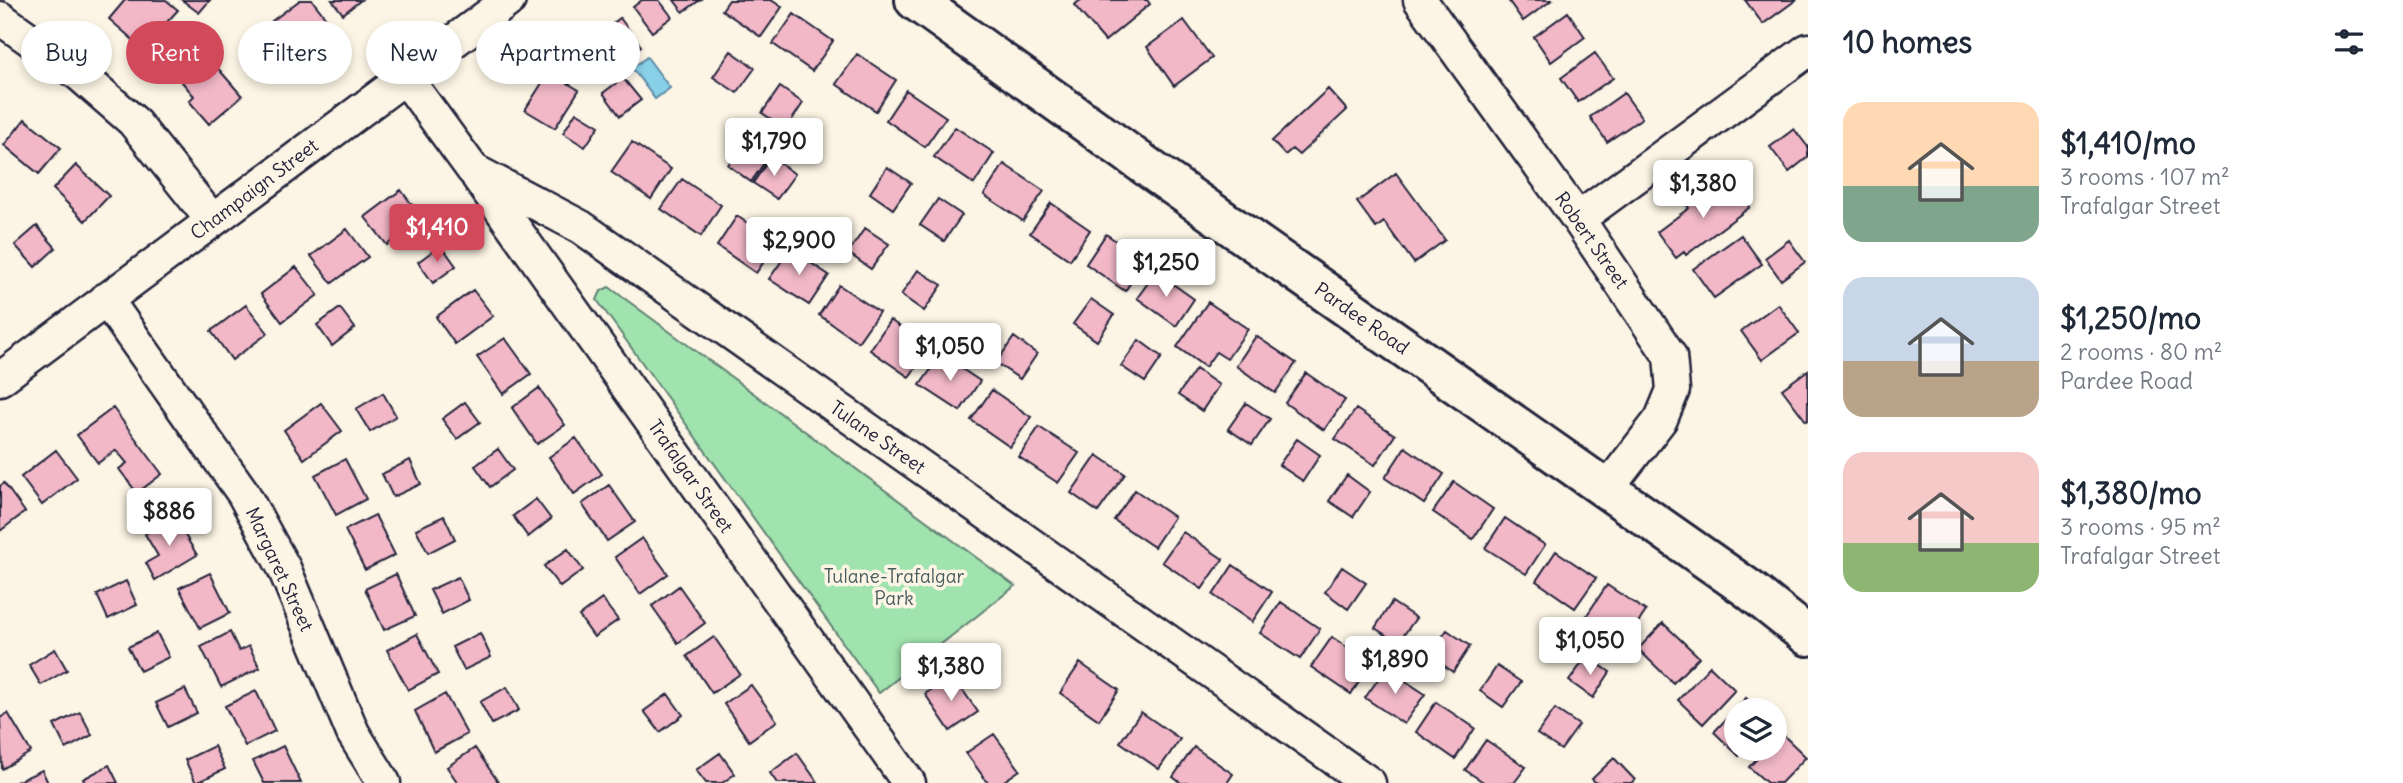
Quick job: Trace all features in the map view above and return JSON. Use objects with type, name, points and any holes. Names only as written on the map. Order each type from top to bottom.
[{"type":"main road","name":"Pardee Road","points":[[915,0],[1149,168],[1750,590],[1808,636]]},
{"type":"street","name":"Champaign Street","points":[[462,35],[509,0]]},
{"type":"street","name":"Robert Street","points":[[1420,0],[1664,343],[1673,370],[1673,390],[1661,419],[1607,489]]},
{"type":"street","points":[[0,18],[80,75],[133,121],[212,220]]},
{"type":"street","points":[[1578,219],[1808,50]]},
{"type":"street","name":"Champaign Street","points":[[0,379],[396,84]]},
{"type":"street","name":"Tulane Street","points":[[410,84],[473,170],[581,228],[1369,783]]},
{"type":"street","name":"Trafalgar Street","points":[[473,170],[909,783]]},
{"type":"street","name":"Margaret Street","points":[[106,299],[243,493],[284,568],[353,733],[384,783]]},
{"type":"green space","name":"Tulane-Trafalgar Park","points":[[609,287],[1015,586],[879,693],[597,300],[601,291]]},
{"type":"water","points":[[647,57],[670,88],[655,99],[640,79],[640,62]]},
{"type":"building","points":[[125,0],[166,0],[178,10],[168,21],[126,21],[126,34],[109,19]]},
{"type":"building","points":[[182,0],[210,0],[199,13]]},
{"type":"building","points":[[300,0],[312,0],[328,21],[272,21]]},
{"type":"building","points":[[332,0],[361,0],[343,14]]},
{"type":"building","points":[[642,0],[659,0],[672,17],[652,32],[633,7]]},
{"type":"building","points":[[674,0],[700,0],[683,12]]},
{"type":"building","points":[[729,0],[771,0],[782,7],[761,37],[722,10]]},
{"type":"building","points":[[1081,0],[1147,0],[1150,4],[1105,41],[1074,5]]},
{"type":"building","points":[[1508,0],[1552,0],[1523,21]]},
{"type":"building","points":[[1745,0],[1796,0],[1763,24]]},
{"type":"building","points":[[1568,12],[1585,37],[1551,62],[1534,37]]},
{"type":"building","points":[[794,14],[833,41],[812,71],[773,44]]},
{"type":"building","points":[[1184,20],[1212,58],[1174,86],[1147,47]]},
{"type":"building","points":[[731,51],[755,68],[737,93],[713,77]]},
{"type":"building","points":[[1595,53],[1613,78],[1578,102],[1561,78]]},
{"type":"building","points":[[857,54],[896,80],[876,111],[836,84]]},
{"type":"building","points":[[224,75],[242,96],[209,124],[189,101],[194,96],[184,84],[224,84]]},
{"type":"building","points":[[541,84],[569,84],[579,90],[555,128],[525,110]]},
{"type":"building","points":[[615,84],[628,84],[641,100],[620,116],[603,93]]},
{"type":"building","points":[[780,87],[803,103],[786,129],[762,113]]},
{"type":"building","points":[[1328,89],[1347,110],[1299,155],[1292,149],[1285,155],[1272,141]]},
{"type":"building","points":[[906,90],[946,117],[925,147],[886,120]]},
{"type":"building","points":[[1624,93],[1642,118],[1607,142],[1590,117]]},
{"type":"building","points":[[576,112],[599,126],[585,147],[563,133]]},
{"type":"building","points":[[25,119],[61,148],[39,174],[4,145]]},
{"type":"building","points":[[955,127],[994,153],[974,184],[934,157]]},
{"type":"building","points":[[1794,129],[1808,147],[1808,157],[1789,172],[1770,147]]},
{"type":"building","points":[[745,140],[769,156],[751,182],[728,165]]},
{"type":"building","points":[[632,142],[671,169],[651,199],[611,172]]},
{"type":"building","points":[[771,157],[795,174],[777,199],[753,183]]},
{"type":"building","points":[[1004,164],[1044,191],[1023,221],[984,195]]},
{"type":"building","points":[[76,165],[109,196],[85,221],[53,189]]},
{"type":"building","points":[[887,167],[911,183],[893,209],[870,193]]},
{"type":"building","points":[[1396,173],[1445,240],[1414,263],[1384,222],[1376,228],[1357,202]]},
{"type":"building","points":[[682,179],[721,205],[701,236],[661,209]]},
{"type":"building","points":[[1733,183],[1750,207],[1686,255],[1684,252],[1676,258],[1657,232],[1689,208],[1685,203],[1704,188],[1711,199]]},
{"type":"building","points":[[401,190],[422,218],[387,245],[365,217]]},
{"type":"building","points":[[938,199],[962,215],[944,241],[920,225]]},
{"type":"building","points":[[1051,203],[1090,230],[1070,260],[1030,233]]},
{"type":"building","points":[[737,216],[777,243],[756,273],[717,246]]},
{"type":"building","points":[[37,226],[56,248],[35,267],[15,245]]},
{"type":"building","points":[[865,228],[889,244],[871,269],[848,253]]},
{"type":"building","points":[[347,229],[368,257],[332,283],[311,256]]},
{"type":"building","points":[[1106,234],[1145,261],[1125,291],[1086,264]]},
{"type":"building","points":[[1741,235],[1762,264],[1714,298],[1693,269]]},
{"type":"building","points":[[1789,240],[1805,262],[1781,280],[1765,258]]},
{"type":"building","points":[[441,245],[456,266],[433,283],[418,262]]},
{"type":"building","points":[[790,249],[829,275],[809,305],[769,279]]},
{"type":"building","points":[[296,267],[318,295],[282,322],[261,294]]},
{"type":"building","points":[[918,270],[942,285],[924,311],[901,295]]},
{"type":"building","points":[[1156,272],[1194,299],[1176,326],[1137,298]]},
{"type":"building","points":[[839,285],[879,312],[858,342],[819,315]]},
{"type":"building","points":[[473,290],[493,316],[455,344],[436,317]]},
{"type":"building","points":[[1091,299],[1114,315],[1097,341],[1073,324]]},
{"type":"building","points":[[1208,302],[1248,329],[1227,359],[1216,352],[1205,367],[1177,347]]},
{"type":"building","points":[[1778,304],[1799,333],[1762,360],[1741,331]]},
{"type":"building","points":[[246,305],[268,333],[232,360],[211,331]]},
{"type":"building","points":[[340,308],[355,328],[332,346],[317,325]]},
{"type":"building","points":[[890,320],[930,347],[909,377],[870,350]]},
{"type":"building","points":[[1256,336],[1296,363],[1275,393],[1236,366]]},
{"type":"building","points":[[1014,337],[1037,354],[1020,379],[996,363]]},
{"type":"building","points":[[505,338],[531,374],[503,394],[477,357]]},
{"type":"building","points":[[1139,340],[1162,357],[1145,382],[1121,366]]},
{"type":"building","points":[[941,355],[980,381],[960,411],[920,385]]},
{"type":"building","points":[[1196,369],[1219,385],[1202,411],[1178,395]]},
{"type":"building","points":[[1808,370],[1808,420],[1806,421],[1782,389]]},
{"type":"building","points":[[1306,373],[1345,400],[1324,430],[1285,403]]},
{"type":"building","points":[[539,388],[565,425],[537,444],[512,408]]},
{"type":"building","points":[[992,390],[1031,417],[1010,447],[971,420]]},
{"type":"building","points":[[383,393],[396,416],[370,432],[356,409]]},
{"type":"building","points":[[465,402],[480,422],[457,439],[442,419]]},
{"type":"building","points":[[321,403],[342,431],[304,459],[284,430]]},
{"type":"building","points":[[1246,403],[1270,419],[1252,445],[1228,429]]},
{"type":"building","points":[[113,408],[162,474],[137,493],[119,469],[127,463],[116,450],[98,463],[77,435]]},
{"type":"building","points":[[1356,409],[1395,435],[1375,465],[1335,439]]},
{"type":"building","points":[[1039,427],[1079,453],[1058,483],[1019,457]]},
{"type":"building","points":[[576,438],[602,474],[574,494],[549,457]]},
{"type":"building","points":[[1297,439],[1320,455],[1303,481],[1279,465]]},
{"type":"building","points":[[1405,447],[1444,474],[1424,504],[1385,478]]},
{"type":"building","points":[[498,449],[513,470],[490,487],[475,466]]},
{"type":"building","points":[[56,450],[77,478],[42,505],[21,477]]},
{"type":"building","points":[[1097,455],[1125,474],[1098,512],[1071,493]]},
{"type":"building","points":[[345,459],[366,499],[336,515],[315,475]]},
{"type":"building","points":[[410,460],[421,484],[393,497],[382,474]]},
{"type":"building","points":[[1347,475],[1370,492],[1353,517],[1329,501]]},
{"type":"building","points":[[1454,482],[1493,509],[1473,539],[1433,512]]},
{"type":"building","points":[[4,483],[25,512],[0,531],[0,486]]},
{"type":"building","points":[[609,485],[635,522],[607,541],[582,504]]},
{"type":"building","points":[[1135,490],[1174,517],[1154,547],[1114,520]]},
{"type":"building","points":[[536,499],[551,519],[528,537],[513,516]]},
{"type":"building","points":[[375,515],[395,555],[365,570],[345,530]]},
{"type":"building","points":[[444,516],[455,539],[428,553],[416,529]]},
{"type":"building","points":[[174,517],[197,555],[155,580],[146,563],[158,556],[145,534]]},
{"type":"building","points":[[1505,518],[1545,545],[1526,574],[1485,548]]},
{"type":"building","points":[[1183,532],[1223,559],[1202,589],[1162,562]]},
{"type":"building","points":[[642,538],[668,574],[640,594],[615,557]]},
{"type":"building","points":[[568,549],[583,570],[560,587],[544,566]]},
{"type":"building","points":[[1556,551],[1596,578],[1575,608],[1536,581]]},
{"type":"building","points":[[1233,565],[1272,592],[1252,622],[1213,595]]},
{"type":"building","points":[[1342,567],[1366,583],[1348,609],[1325,592]]},
{"type":"building","points":[[210,573],[230,613],[200,628],[179,588]]},
{"type":"building","points":[[396,574],[415,616],[384,630],[365,589]]},
{"type":"building","points":[[458,577],[469,600],[442,614],[430,590]]},
{"type":"building","points":[[126,581],[137,605],[108,619],[97,595]]},
{"type":"building","points":[[1607,585],[1646,611],[1626,641],[1587,615]]},
{"type":"building","points":[[679,586],[705,623],[678,643],[652,606]]},
{"type":"building","points":[[602,599],[618,620],[594,637],[579,616]]},
{"type":"building","points":[[1281,602],[1320,629],[1300,659],[1260,633]]},
{"type":"building","points":[[1392,602],[1416,618],[1398,643],[1375,628]]},
{"type":"building","points":[[1663,623],[1699,657],[1673,683],[1638,649]]},
{"type":"building","points":[[1447,630],[1470,646],[1453,672],[1429,655]]},
{"type":"building","points":[[230,632],[239,651],[249,646],[260,668],[221,687],[201,647]]},
{"type":"building","points":[[157,633],[169,657],[140,671],[128,647]]},
{"type":"building","points":[[480,633],[491,657],[464,670],[452,647]]},
{"type":"building","points":[[417,634],[438,674],[408,690],[387,650]]},
{"type":"building","points":[[714,637],[740,674],[712,693],[687,656]]},
{"type":"building","points":[[1332,637],[1371,664],[1351,694],[1311,667]]},
{"type":"building","points":[[55,649],[67,670],[41,685],[29,665]]},
{"type":"building","points":[[1587,656],[1610,672],[1593,698],[1569,681]]},
{"type":"building","points":[[1080,663],[1119,690],[1099,720],[1060,693]]},
{"type":"building","points":[[1497,666],[1521,682],[1503,707],[1480,691]]},
{"type":"building","points":[[1710,666],[1735,690],[1724,698],[1724,702],[1703,724],[1678,700]]},
{"type":"building","points":[[1386,668],[1425,694],[1404,724],[1365,698]]},
{"type":"building","points":[[952,675],[978,712],[950,731],[925,694]]},
{"type":"building","points":[[751,685],[777,721],[749,741],[724,704]]},
{"type":"building","points":[[507,687],[519,710],[492,724],[480,702]]},
{"type":"building","points":[[185,689],[197,713],[168,727],[156,703]]},
{"type":"building","points":[[256,691],[275,731],[245,746],[225,706]]},
{"type":"building","points":[[445,694],[467,734],[434,752],[415,711]]},
{"type":"building","points":[[668,694],[683,715],[660,732],[644,711]]},
{"type":"building","points":[[1436,702],[1475,728],[1455,759],[1416,732]]},
{"type":"building","points":[[1555,709],[1579,725],[1561,750],[1537,734]]},
{"type":"building","points":[[80,712],[92,735],[66,749],[54,725]]},
{"type":"building","points":[[1141,712],[1180,739],[1159,769],[1120,742]]},
{"type":"building","points":[[8,713],[31,752],[2,769],[0,718]]},
{"type":"building","points":[[1724,721],[1724,742],[1714,732]]},
{"type":"building","points":[[994,734],[1020,770],[1001,783],[988,783],[966,753]]},
{"type":"building","points":[[1787,739],[1806,757],[1781,783],[1767,783],[1749,767],[1755,761],[1787,761]]},
{"type":"building","points":[[1486,740],[1526,767],[1514,783],[1485,783],[1465,770]]},
{"type":"building","points":[[214,746],[225,769],[196,783],[185,760]]},
{"type":"building","points":[[283,746],[301,783],[264,783],[253,761]]},
{"type":"building","points":[[1194,747],[1233,774],[1227,783],[1181,783],[1173,777]]},
{"type":"building","points":[[475,748],[499,783],[458,783],[447,767]]},
{"type":"building","points":[[720,753],[735,774],[722,783],[706,783],[696,770]]},
{"type":"building","points":[[797,753],[818,783],[777,783],[770,773]]},
{"type":"building","points":[[1614,758],[1635,780],[1631,783],[1596,783],[1592,779]]},
{"type":"building","points":[[109,765],[118,783],[85,783],[83,779]]},
{"type":"building","points":[[42,770],[48,783],[14,783]]}]
